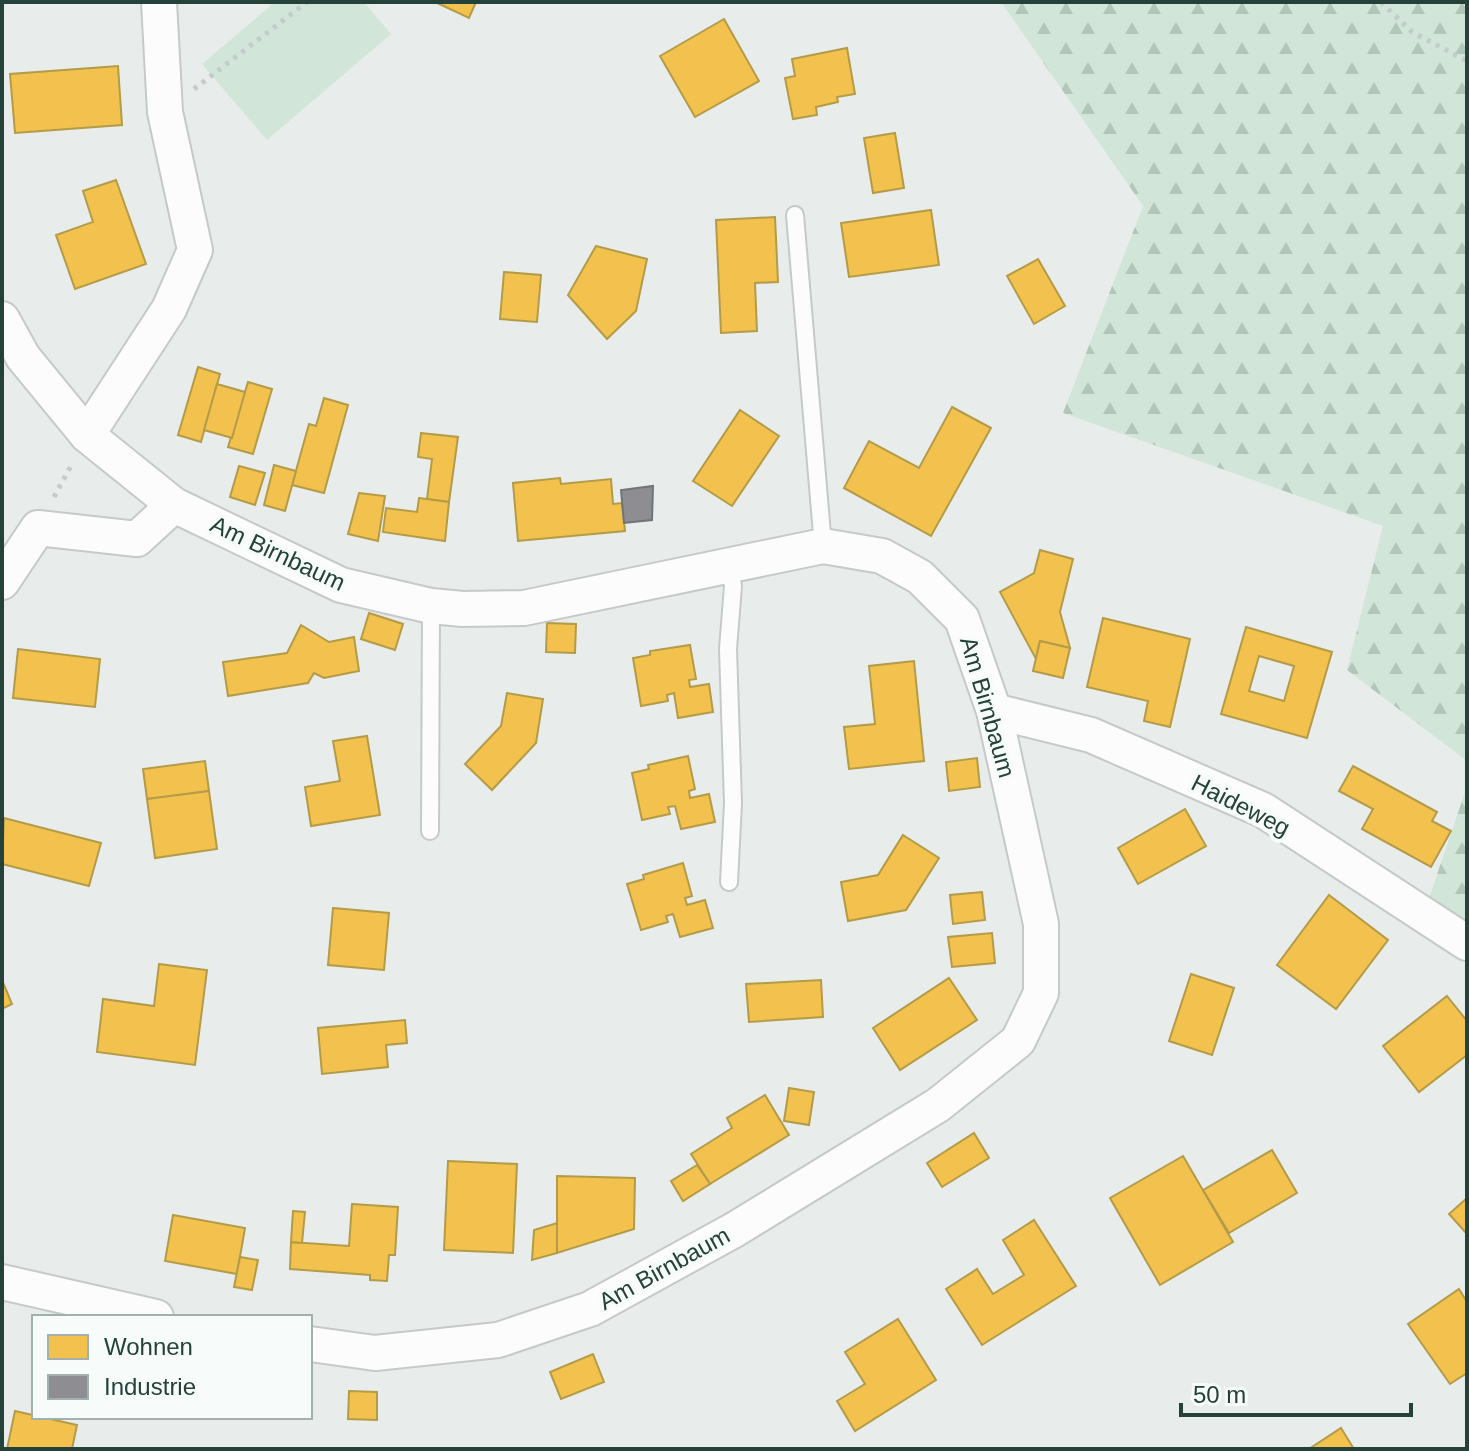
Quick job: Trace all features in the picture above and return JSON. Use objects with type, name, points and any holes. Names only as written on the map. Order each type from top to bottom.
[{"type":"street","points":[[87,435],[169,309],[195,250],[165,112],[159,2]]},
{"type":"street","name":"Am Birnbaum","points":[[2,319],[23,357],[87,435],[174,505],[341,585],[431,606],[524,608],[823,546],[882,556],[920,577],[962,619],[994,711],[1041,924],[1041,993],[1018,1041],[938,1105],[734,1230],[590,1309],[498,1340],[375,1353],[312,1344]]},
{"type":"street","points":[[2,582],[38,528],[137,539],[174,505]]},
{"type":"street","name":"Haideweg","points":[[994,711],[1091,735],[1263,810],[1467,943]]},
{"type":"street","points":[[2,1282],[147,1315]]},
{"type":"lane","points":[[795,215],[823,546]]},
{"type":"lane","points":[[729,564],[733,586],[728,649],[733,803],[729,882]]},
{"type":"lane","points":[[430,831],[431,606]]},
{"type":"path","points":[[165,112],[307,2]]},
{"type":"path","points":[[1381,2],[1412,32],[1467,61]]},
{"type":"path","points":[[38,528],[87,435]]},
{"type":"green space","points":[[275,2],[364,2],[391,34],[267,140],[202,64]]},
{"type":"green space","points":[[1001,2],[1467,2],[1467,761],[1347,670],[1383,526],[1063,413],[1143,206]]},
{"type":"green space","points":[[1467,786],[1467,921],[1429,898]]},
{"type":"building: Wohnen","points":[[435,2],[476,2],[469,18]]},
{"type":"building: Wohnen","points":[[724,19],[759,81],[695,117],[660,56]]},
{"type":"building: Wohnen","points":[[847,48],[855,94],[837,97],[838,102],[816,107],[817,115],[793,119],[785,78],[795,76],[792,59]]},
{"type":"building: Wohnen","points":[[118,66],[122,125],[15,133],[10,74]]},
{"type":"building: Wohnen","points":[[895,133],[904,188],[873,193],[864,138]]},
{"type":"building: Wohnen","points":[[116,180],[146,264],[75,289],[56,235],[93,222],[83,191]]},
{"type":"building: Wohnen","points":[[931,210],[939,265],[849,277],[841,223]]},
{"type":"building: Wohnen","points":[[775,217],[778,282],[755,283],[757,331],[721,333],[716,220]]},
{"type":"building: Wohnen","points":[[596,246],[647,259],[636,311],[607,339],[568,295]]},
{"type":"building: Wohnen","points":[[1038,259],[1065,306],[1034,324],[1007,276]]},
{"type":"building: Wohnen","points":[[504,272],[541,275],[537,322],[500,319]]},
{"type":"building: Wohnen","points":[[198,367],[220,374],[201,442],[178,435]]},
{"type":"building: Wohnen","points":[[248,382],[272,389],[253,454],[228,447]]},
{"type":"building: Wohnen","points":[[217,384],[245,392],[232,438],[204,430]]},
{"type":"building: Wohnen","points":[[324,398],[348,405],[324,493],[292,485],[309,424],[316,426]]},
{"type":"building: Wohnen","points":[[952,407],[991,428],[931,536],[844,488],[869,441],[919,468]]},
{"type":"building: Wohnen","points":[[740,410],[779,436],[732,506],[693,481]]},
{"type":"building: Wohnen","points":[[421,433],[458,437],[449,502],[427,499],[432,459],[418,457]]},
{"type":"building: Wohnen","points":[[274,465],[296,471],[285,511],[264,505]]},
{"type":"building: Wohnen","points":[[239,466],[265,473],[255,505],[230,497]]},
{"type":"building: Wohnen","points":[[560,478],[561,484],[611,479],[613,504],[622,503],[625,531],[518,541],[513,483]]},
{"type":"building: Wohnen","points":[[359,493],[385,496],[378,541],[348,534]]},
{"type":"building: Wohnen","points":[[419,498],[449,502],[445,541],[383,532],[386,508],[417,512]]},
{"type":"building: Wohnen","points":[[1040,550],[1073,559],[1060,612],[1070,648],[1040,641],[1036,659],[1000,592],[1034,573]]},
{"type":"building: Wohnen","points":[[369,613],[403,624],[395,650],[361,639]]},
{"type":"building: Wohnen","points":[[1103,618],[1190,639],[1170,727],[1144,721],[1148,701],[1087,687]]},
{"type":"building: Wohnen","points":[[547,623],[576,624],[575,653],[546,652]]},
{"type":"building: Wohnen","points":[[301,625],[329,642],[354,637],[359,671],[324,678],[314,673],[308,683],[228,696],[223,662],[287,653]]},
{"type":"building: Wohnen","points":[[1246,627],[1332,652],[1307,738],[1221,714]],"holes":[[[1259,656],[1294,666],[1284,701],[1249,691]]]},
{"type":"building: Wohnen","points":[[1040,641],[1070,648],[1063,678],[1033,671]]},
{"type":"building: Wohnen","points":[[690,645],[696,679],[689,680],[690,687],[709,684],[713,712],[678,718],[674,693],[667,695],[668,701],[641,706],[633,658],[650,655],[650,651]]},
{"type":"building: Wohnen","points":[[18,649],[100,659],[95,707],[13,698]]},
{"type":"building: Wohnen","points":[[914,661],[924,761],[849,769],[844,727],[875,724],[869,666]]},
{"type":"building: Wohnen","points":[[507,693],[543,699],[536,743],[492,790],[465,764],[501,726]]},
{"type":"building: Wohnen","points":[[367,736],[380,815],[311,826],[305,787],[340,781],[333,741]]},
{"type":"building: Wohnen","points":[[688,756],[695,789],[689,791],[690,798],[709,794],[715,822],[681,829],[675,806],[668,807],[670,814],[642,820],[632,773],[649,769],[648,765]]},
{"type":"building: Wohnen","points":[[977,758],[980,787],[949,791],[946,762]]},
{"type":"building: Wohnen","points":[[205,761],[209,791],[147,799],[143,769]]},
{"type":"building: Wohnen","points":[[1353,766],[1437,812],[1432,821],[1451,831],[1431,867],[1362,829],[1373,809],[1339,791]]},
{"type":"building: Wohnen","points":[[209,791],[217,849],[155,858],[147,799]]},
{"type":"building: Wohnen","points":[[1185,809],[1206,846],[1138,884],[1118,848]]},
{"type":"building: Wohnen","points":[[4,818],[101,843],[89,886],[2,864]]},
{"type":"building: Wohnen","points":[[903,835],[939,858],[906,910],[848,921],[841,882],[878,875]]},
{"type":"building: Wohnen","points":[[683,863],[692,896],[685,898],[687,905],[705,900],[713,928],[680,937],[673,914],[666,916],[668,922],[641,930],[627,884],[644,879],[643,875]]},
{"type":"building: Wohnen","points":[[982,892],[985,920],[953,924],[950,895]]},
{"type":"building: Wohnen","points":[[1329,895],[1388,940],[1336,1009],[1277,965]]},
{"type":"building: Wohnen","points":[[333,908],[389,913],[384,970],[328,965]]},
{"type":"building: Wohnen","points":[[992,933],[995,963],[952,967],[948,937]]},
{"type":"building: Wohnen","points":[[159,964],[207,970],[195,1065],[97,1052],[103,999],[154,1006]]},
{"type":"building: Wohnen","points":[[1191,974],[1234,988],[1212,1055],[1169,1041]]},
{"type":"building: Wohnen","points":[[949,978],[977,1020],[900,1070],[873,1028]]},
{"type":"building: Wohnen","points":[[2,980],[12,1004],[2,1009]]},
{"type":"building: Wohnen","points":[[821,980],[823,1017],[749,1022],[746,984]]},
{"type":"building: Wohnen","points":[[1447,996],[1467,1021],[1467,1055],[1419,1092],[1383,1046]]},
{"type":"building: Wohnen","points":[[405,1020],[407,1043],[386,1045],[388,1067],[322,1074],[318,1028]]},
{"type":"building: Wohnen","points":[[789,1088],[814,1092],[809,1125],[784,1121]]},
{"type":"building: Wohnen","points":[[765,1095],[789,1135],[710,1184],[691,1154],[732,1128],[727,1118]]},
{"type":"building: Wohnen","points":[[974,1133],[989,1158],[942,1187],[927,1163]]},
{"type":"building: Wohnen","points":[[1272,1150],[1297,1193],[1229,1233],[1203,1190]]},
{"type":"building: Wohnen","points":[[1183,1156],[1233,1242],[1160,1285],[1110,1198]]},
{"type":"building: Wohnen","points":[[448,1161],[517,1164],[513,1253],[444,1250]]},
{"type":"building: Wohnen","points":[[697,1165],[710,1184],[683,1201],[671,1181]]},
{"type":"building: Wohnen","points":[[557,1176],[635,1178],[634,1229],[557,1253]]},
{"type":"building: Wohnen","points":[[1467,1198],[1467,1234],[1449,1214]]},
{"type":"building: Wohnen","points":[[352,1204],[398,1207],[395,1255],[389,1255],[387,1281],[370,1280],[370,1275],[290,1269],[291,1242],[349,1246]]},
{"type":"building: Wohnen","points":[[293,1211],[305,1212],[302,1243],[291,1242]]},
{"type":"building: Wohnen","points":[[173,1215],[245,1228],[237,1274],[165,1261]]},
{"type":"building: Wohnen","points":[[1034,1220],[1076,1286],[982,1345],[946,1289],[977,1269],[993,1294],[1024,1275],[1003,1240]]},
{"type":"building: Wohnen","points":[[557,1223],[557,1253],[532,1260],[534,1230]]},
{"type":"building: Wohnen","points":[[240,1257],[258,1260],[252,1290],[234,1287]]},
{"type":"building: Wohnen","points":[[1459,1289],[1467,1302],[1467,1373],[1450,1384],[1408,1324]]},
{"type":"building: Wohnen","points":[[898,1319],[936,1380],[855,1431],[837,1401],[865,1384],[845,1352]]},
{"type":"building: Wohnen","points":[[593,1354],[604,1382],[561,1399],[550,1372]]},
{"type":"building: Wohnen","points":[[349,1391],[377,1392],[377,1420],[348,1419]]},
{"type":"building: Wohnen","points":[[15,1411],[32,1415],[32,1419],[50,1419],[77,1425],[72,1449],[7,1449]]},
{"type":"building: Wohnen","points":[[1341,1428],[1354,1449],[1309,1449]]},
{"type":"building: Industrie","points":[[653,486],[652,520],[624,523],[621,490]]}]
